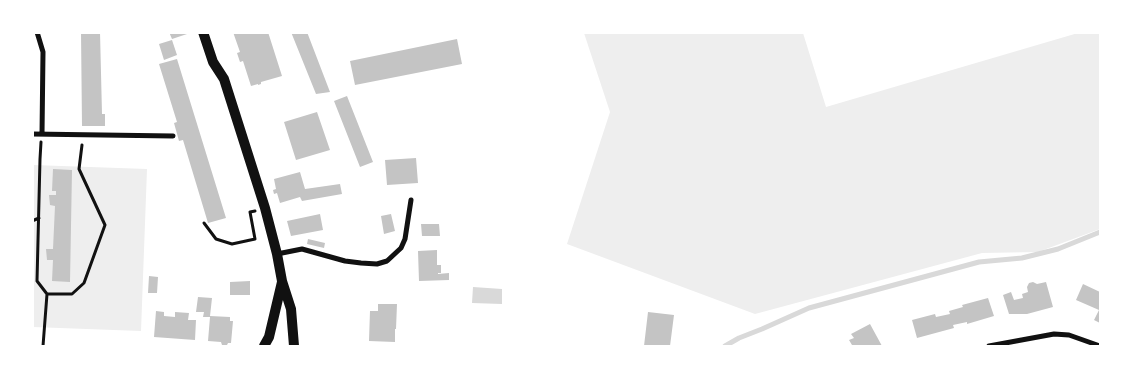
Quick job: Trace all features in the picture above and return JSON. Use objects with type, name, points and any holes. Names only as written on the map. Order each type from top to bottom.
[{"type":"main road","points":[[203,32],[213,62],[224,79],[265,208],[282,281],[291,310],[294,346]]},
{"type":"main road","points":[[264,346],[269,337],[282,281]]},
{"type":"street","points":[[37,32],[43,52],[42,134]]},
{"type":"street","points":[[32,134],[173,136]]},
{"type":"street","points":[[277,254],[302,249],[361,263],[377,264],[387,261],[401,248],[405,239],[412,200]]},
{"type":"street","points":[[988,346],[1054,334],[1069,335],[1100,346]]},
{"type":"path","points":[[42,134],[37,281],[47,294],[43,346]]},
{"type":"path","points":[[47,294],[72,294],[84,283],[105,225],[79,170],[82,134]]},
{"type":"path","points":[[32,221],[38,218]]},
{"type":"path","points":[[204,223],[216,238],[232,244],[255,239]]},
{"type":"shaded area","points":[[584,33],[803,33],[826,107],[1078,33],[1100,33],[1100,229],[1038,252],[982,253],[755,314],[567,244],[610,112]]},
{"type":"shaded area","points":[[33,165],[147,169],[141,331],[33,327]]},
{"type":"shaded area","points":[[473,287],[502,289],[502,304],[472,303]]},
{"type":"building","points":[[81,32],[100,32],[102,114],[105,114],[105,126],[82,126]]},
{"type":"building","points":[[169,32],[190,32],[190,33],[172,39]]},
{"type":"building","points":[[233,32],[268,32],[282,76],[251,86],[243,61],[240,62],[237,53],[240,52]]},
{"type":"building","points":[[291,32],[307,32],[330,92],[316,94]]},
{"type":"building","points":[[457,39],[462,64],[355,85],[350,61]]},
{"type":"building","points":[[172,40],[177,55],[164,60],[159,44]]},
{"type":"building","points":[[177,59],[226,218],[208,223],[183,140],[179,141],[174,123],[177,122],[159,64]]},
{"type":"building","points":[[347,96],[373,162],[360,167],[334,101]]},
{"type":"building","points":[[317,112],[330,150],[296,160],[284,122]]},
{"type":"building","points":[[416,158],[418,183],[387,185],[385,160]]},
{"type":"building","points":[[53,169],[72,170],[70,282],[52,281],[53,260],[47,260],[46,249],[53,249],[55,206],[50,205],[49,195],[56,195],[56,191],[52,191]]},
{"type":"building","points":[[300,172],[305,189],[340,184],[342,194],[302,201],[300,197],[280,203],[277,193],[274,194],[273,190],[276,189],[274,179]]},
{"type":"building","points":[[320,214],[323,230],[291,236],[287,221]]},
{"type":"building","points":[[391,214],[395,231],[384,234],[381,216]]},
{"type":"building","points":[[421,224],[439,224],[440,236],[422,236]]},
{"type":"building","points":[[308,239],[325,243],[324,248],[307,244]]},
{"type":"building","points":[[437,250],[437,265],[441,265],[441,273],[438,274],[449,273],[449,280],[419,281],[418,251]]},
{"type":"building","points":[[149,276],[158,277],[157,293],[148,293]]},
{"type":"building","points":[[250,281],[250,295],[230,295],[230,282]]},
{"type":"building","points":[[1046,282],[1053,307],[1027,314],[1009,314],[1003,295],[1011,292],[1014,300],[1023,298],[1022,294],[1028,292],[1027,287],[1029,283],[1037,284]]},
{"type":"building","points":[[1083,284],[1100,292],[1100,323],[1094,320],[1099,310],[1076,300]]},
{"type":"building","points":[[198,297],[212,298],[210,316],[230,317],[230,321],[233,321],[231,343],[222,345],[221,342],[208,341],[210,317],[203,317],[204,312],[196,312]]},
{"type":"building","points":[[988,298],[994,316],[967,324],[967,322],[953,325],[954,328],[917,338],[912,320],[935,314],[936,317],[950,314],[949,311],[963,307],[962,305]]},
{"type":"building","points":[[378,304],[397,304],[395,342],[369,341],[370,311],[378,311]]},
{"type":"building","points":[[156,311],[164,312],[164,316],[175,317],[175,312],[189,313],[188,320],[196,320],[195,340],[154,337]]},
{"type":"building","points":[[648,312],[674,315],[670,346],[644,346]]},
{"type":"building","points":[[870,324],[882,346],[848,346],[852,345],[849,340],[854,338],[851,334]]},
{"type":"waterway","points":[[725,346],[739,338],[809,308],[979,262],[1022,258],[1058,249],[1100,232]]}]
